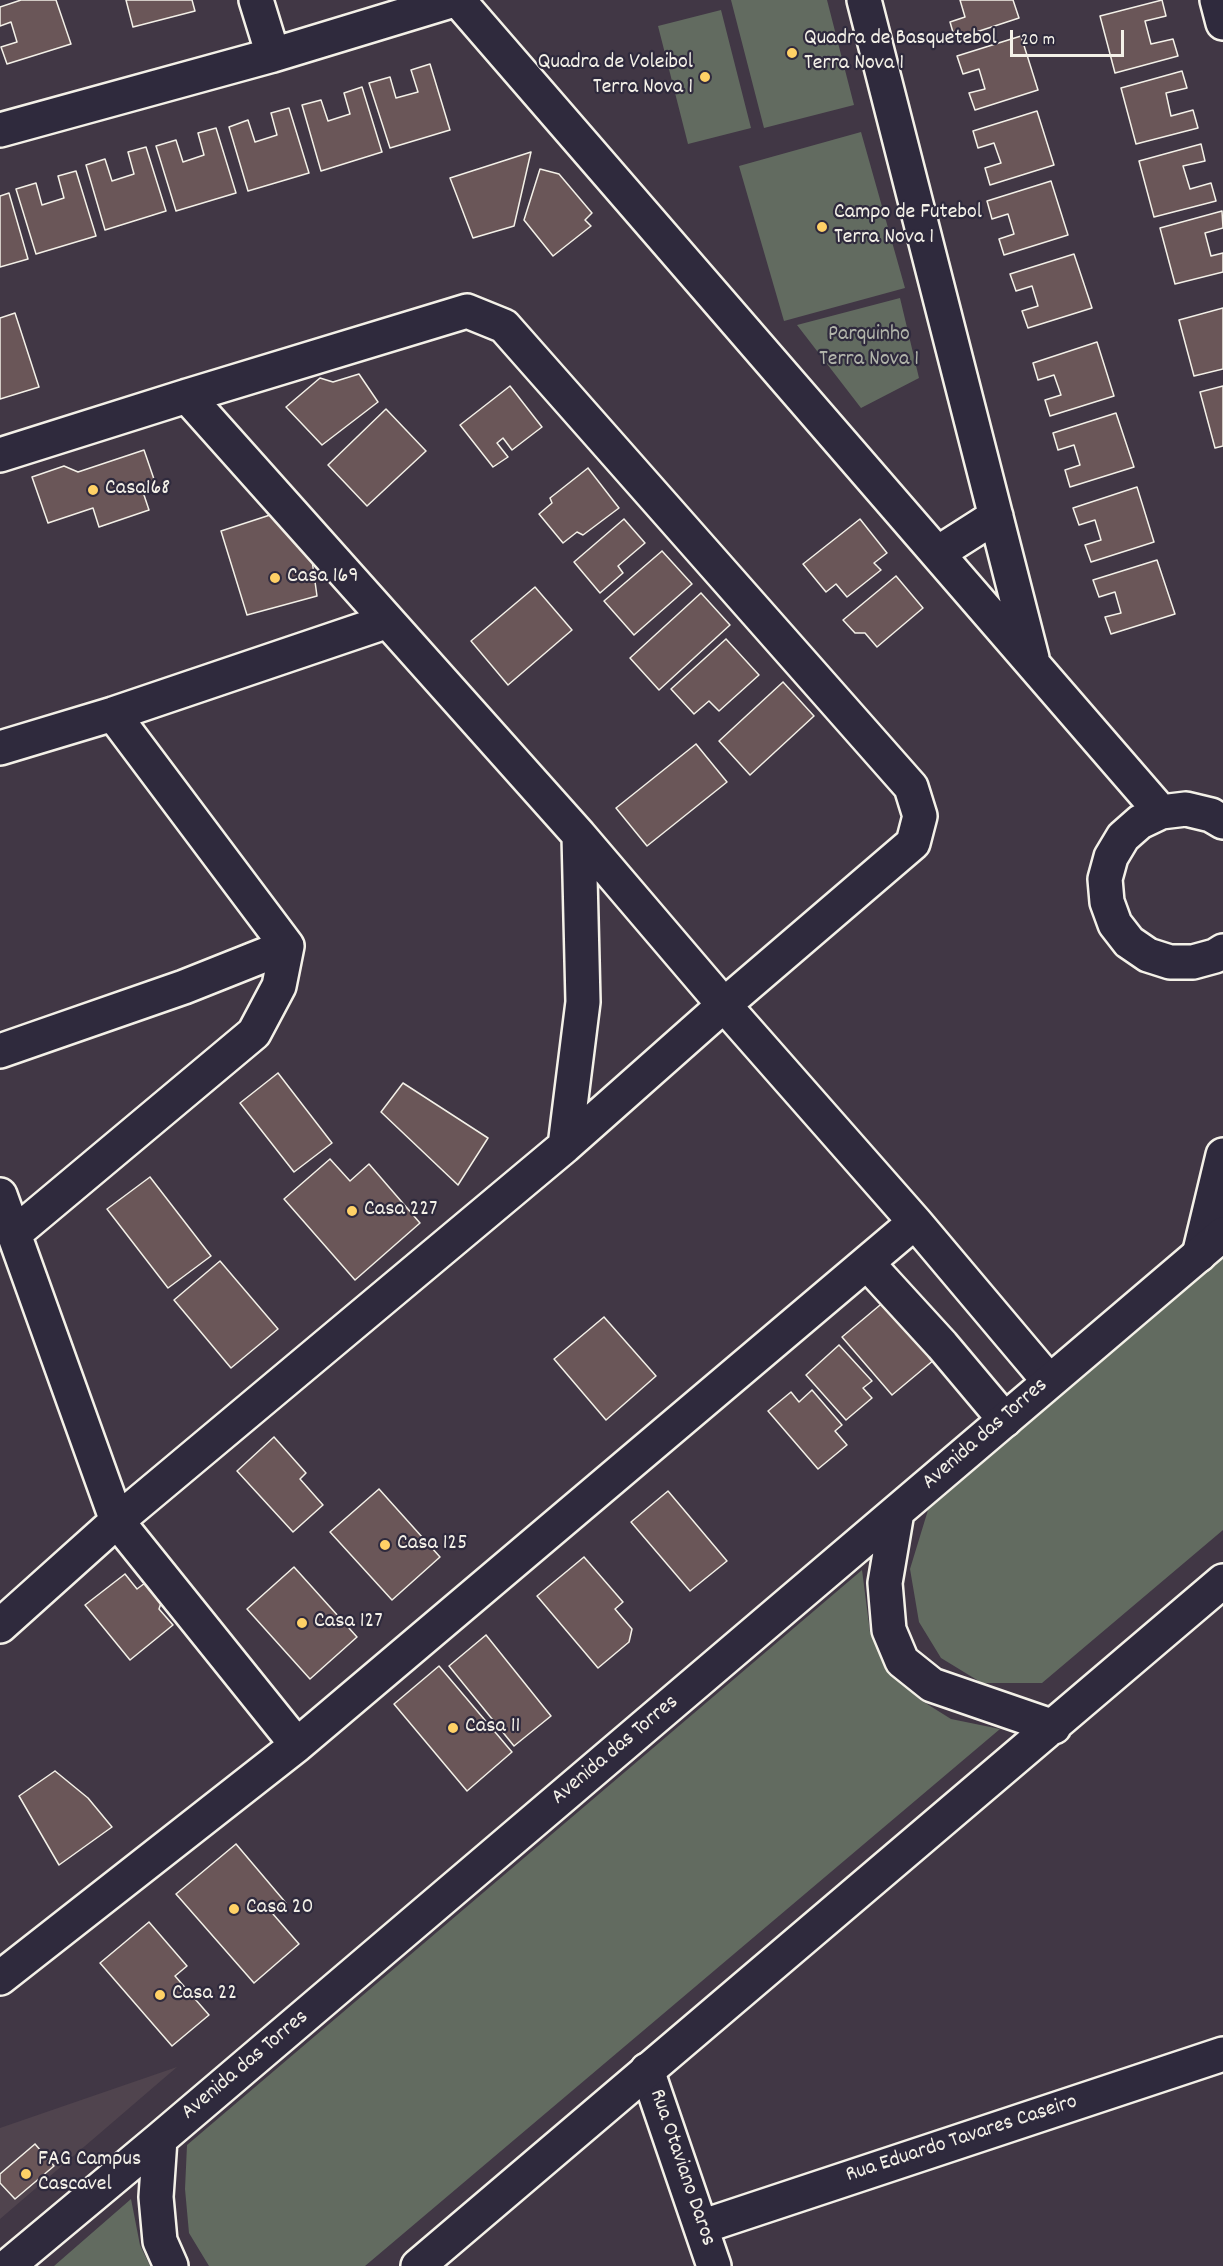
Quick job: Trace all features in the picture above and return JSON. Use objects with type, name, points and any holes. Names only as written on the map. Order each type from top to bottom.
[{"type":"street","points":[[256,0],[273,55]]},
{"type":"street","points":[[0,130],[273,55],[456,0],[938,553],[1161,813]]},
{"type":"street","points":[[864,0],[1034,665]]},
{"type":"street","points":[[1217,0],[1223,23]]},
{"type":"street","points":[[0,455],[467,311],[504,326],[911,787],[920,816],[913,843],[724,1005],[565,1146],[117,1521],[0,1626]]},
{"type":"street","points":[[187,396],[579,835],[724,1005],[915,1222],[1049,1381]]},
{"type":"street","points":[[938,553],[996,516]]},
{"type":"street","points":[[0,748],[113,714],[388,621]]},
{"type":"street","points":[[14,1234],[254,1033],[279,986],[287,946],[113,714]]},
{"type":"street","points":[[1220,957],[1193,962],[1170,962],[1148,955],[1129,942],[1115,924],[1107,902],[1105,879],[1111,857],[1123,837],[1140,822],[1161,813],[1186,809],[1212,815],[1223,822]]},
{"type":"street","points":[[565,1146],[583,1002],[579,835]]},
{"type":"street","points":[[0,1051],[184,987],[287,946]]},
{"type":"street","points":[[1211,1244],[1223,1155]]},
{"type":"street","points":[[0,1195],[117,1521],[297,1745]]},
{"type":"street","points":[[3,1974],[297,1745],[915,1222]]},
{"type":"street","name":"Avenida das Torres","points":[[8,2266],[1211,1244]]},
{"type":"street","points":[[867,1263],[942,1345],[1005,1420]]},
{"type":"street","points":[[897,1512],[885,1583],[889,1630],[902,1661],[932,1685],[1054,1727]]},
{"type":"street","points":[[418,2266],[1223,1581]]},
{"type":"street","name":"Rua Eduardo Tavares Caseiro","points":[[701,2227],[1223,2054]]},
{"type":"street","name":"Rua Otaviano Daros","points":[[647,2070],[714,2266]]},
{"type":"street","points":[[160,2139],[156,2197],[160,2241],[171,2266]]},
{"type":"shaded area","name":"FAG Campus Cascavel","points":[[177,2067],[0,2219],[0,2128]]},
{"type":"green space","name":"Quadra de Basquetebol Terra Nova 1","points":[[731,0],[827,0],[854,105],[764,128]]},
{"type":"green space","name":"Quadra de Voleibol Terra Nova 1","points":[[721,10],[751,128],[688,144],[658,26]]},
{"type":"green space","name":"Campo de Futebol Terra Nova 1","points":[[861,132],[905,288],[784,321],[739,166]]},
{"type":"green space","name":"Parquinho Terra Nova 1","points":[[900,298],[919,378],[861,408],[797,325]]},
{"type":"green space","points":[[1223,1254],[1223,1530],[1042,1683],[982,1683],[941,1658],[919,1622],[910,1569],[928,1510],[1143,1326]]},
{"type":"green space","points":[[862,1570],[870,1632],[891,1671],[919,1699],[951,1719],[1000,1729],[365,2266],[209,2266],[189,2233],[185,2189],[187,2145]]},
{"type":"green space","points":[[131,2199],[140,2245],[150,2266],[54,2266]]},
{"type":"building","points":[[21,0],[56,0],[71,44],[7,64],[1,47],[17,42],[11,22],[0,26],[0,7]]},
{"type":"building","points":[[126,0],[192,0],[195,11],[133,27]]},
{"type":"building","points":[[960,0],[1013,0],[1019,18],[955,39],[950,22],[965,17]]},
{"type":"building","points":[[1162,0],[1166,16],[1145,21],[1151,44],[1173,39],[1178,56],[1115,73],[1100,16]]},
{"type":"building","points":[[1021,36],[1038,90],[975,110],[969,93],[985,89],[979,69],[963,74],[957,56]]},
{"type":"building","points":[[430,64],[450,130],[390,148],[369,83],[390,77],[396,98],[418,92],[411,70]]},
{"type":"building","points":[[1182,71],[1187,88],[1166,93],[1171,116],[1193,110],[1198,128],[1136,144],[1121,88]]},
{"type":"building","points":[[362,87],[382,152],[321,171],[302,105],[321,100],[328,121],[350,114],[344,93]]},
{"type":"building","points":[[289,108],[309,173],[248,191],[229,127],[248,120],[255,142],[277,135],[271,113]]},
{"type":"building","points":[[1037,111],[1054,165],[990,185],[985,168],[1001,163],[994,143],[978,148],[973,131]]},
{"type":"building","points":[[216,128],[236,193],[176,211],[156,146],[176,140],[183,162],[204,155],[198,133]]},
{"type":"building","points":[[1201,144],[1205,161],[1183,166],[1190,189],[1211,183],[1216,201],[1154,217],[1139,161]]},
{"type":"building","points":[[146,147],[166,211],[105,230],[86,165],[105,159],[112,181],[134,174],[128,152]]},
{"type":"building","points":[[531,152],[514,226],[473,238],[450,178]]},
{"type":"building","points":[[540,169],[559,174],[592,213],[585,220],[591,226],[553,256],[524,220]]},
{"type":"building","points":[[76,171],[96,236],[36,254],[16,189],[36,183],[42,205],[64,198],[58,176]]},
{"type":"building","points":[[1051,181],[1068,235],[1004,255],[999,239],[1014,234],[1008,214],[992,219],[987,201]]},
{"type":"building","points":[[9,193],[28,259],[0,267],[0,196]]},
{"type":"building","points":[[1222,211],[1223,228],[1205,233],[1211,256],[1223,253],[1223,272],[1175,284],[1160,228]]},
{"type":"building","points":[[1074,254],[1092,308],[1028,328],[1022,311],[1038,306],[1032,286],[1016,291],[1010,274]]},
{"type":"building","points":[[1223,308],[1223,369],[1194,376],[1179,320]]},
{"type":"building","points":[[15,313],[39,387],[0,399],[0,318]]},
{"type":"building","points":[[1097,342],[1114,396],[1050,416],[1045,400],[1061,395],[1054,375],[1038,380],[1033,363]]},
{"type":"building","points":[[359,374],[378,402],[322,445],[286,407],[320,378],[333,382]]},
{"type":"building","points":[[510,386],[542,427],[512,450],[503,438],[497,443],[508,457],[493,467],[460,425]]},
{"type":"building","points":[[1223,386],[1223,446],[1215,448],[1200,392]]},
{"type":"building","points":[[386,409],[426,451],[367,506],[328,465]]},
{"type":"building","points":[[1116,413],[1134,467],[1070,487],[1065,470],[1080,465],[1074,445],[1058,450],[1053,433]]},
{"type":"building","name":"Casa168","points":[[144,450],[157,488],[143,492],[149,510],[99,527],[93,508],[48,523],[32,477],[64,466],[78,472]]},
{"type":"building","points":[[588,468],[619,508],[583,535],[577,532],[563,543],[539,514],[552,503],[550,498]]},
{"type":"building","points":[[1137,487],[1154,542],[1091,562],[1085,545],[1101,540],[1095,520],[1079,525],[1073,508]]},
{"type":"building","name":"Casa 169","points":[[270,515],[312,560],[317,596],[247,615],[221,531]]},
{"type":"building","points":[[624,519],[645,543],[618,566],[623,573],[600,593],[574,562]]},
{"type":"building","points":[[860,519],[887,553],[874,563],[881,570],[847,597],[836,584],[826,592],[803,564]]},
{"type":"building","points":[[662,551],[692,584],[634,635],[604,601]]},
{"type":"building","points":[[1157,560],[1175,614],[1111,634],[1105,617],[1121,613],[1115,592],[1099,597],[1093,580]]},
{"type":"building","points":[[896,576],[923,608],[877,647],[865,633],[855,633],[843,620]]},
{"type":"building","points":[[535,587],[572,630],[508,685],[471,641]]},
{"type":"building","points":[[701,593],[730,625],[659,690],[630,658]]},
{"type":"building","points":[[726,639],[759,675],[719,711],[709,701],[694,714],[671,689]]},
{"type":"building","points":[[783,682],[814,716],[750,775],[719,741]]},
{"type":"building","points":[[696,744],[727,782],[647,846],[616,808]]},
{"type":"building","points":[[278,1073],[332,1143],[294,1172],[240,1103]]},
{"type":"building","points":[[403,1083],[488,1138],[458,1185],[381,1112]]},
{"type":"building","name":"Casa 227","points":[[330,1159],[350,1181],[369,1164],[420,1223],[355,1280],[284,1199]]},
{"type":"building","points":[[150,1177],[211,1256],[168,1288],[107,1209]]},
{"type":"building","points":[[220,1261],[278,1329],[231,1368],[174,1300]]},
{"type":"building","points":[[886,1300],[935,1359],[892,1395],[842,1337]]},
{"type":"building","points":[[604,1317],[656,1376],[606,1420],[554,1359]]},
{"type":"building","points":[[839,1345],[872,1381],[863,1388],[872,1398],[846,1420],[806,1375]]},
{"type":"building","points":[[812,1390],[842,1425],[835,1431],[847,1445],[818,1469],[768,1411],[791,1392],[799,1402]]},
{"type":"building","points":[[274,1437],[306,1473],[300,1479],[323,1505],[293,1532],[237,1471]]},
{"type":"building","name":"Casa 125","points":[[379,1489],[440,1557],[392,1600],[330,1532]]},
{"type":"building","points":[[668,1491],[727,1561],[690,1591],[631,1522]]},
{"type":"building","points":[[584,1557],[623,1602],[615,1609],[632,1629],[629,1642],[598,1668],[537,1596]]},
{"type":"building","name":"Casa 127","points":[[294,1567],[357,1637],[310,1679],[247,1609]]},
{"type":"building","points":[[125,1574],[137,1589],[145,1583],[161,1603],[159,1609],[173,1625],[130,1660],[85,1605]]},
{"type":"building","points":[[486,1635],[551,1716],[514,1746],[449,1666]]},
{"type":"building","name":"Casa 11","points":[[439,1666],[512,1752],[467,1791],[394,1704]]},
{"type":"building","points":[[55,1771],[88,1798],[112,1827],[59,1865],[19,1796]]},
{"type":"building","name":"Casa 20","points":[[236,1844],[286,1903],[273,1914],[299,1944],[254,1983],[176,1894]]},
{"type":"building","name":"Casa 22","points":[[149,1922],[187,1966],[175,1976],[209,2015],[172,2046],[100,1963]]},
{"type":"building","points":[[35,2144],[54,2166],[15,2199],[0,2183],[0,2174]]},
{"type":"place","name":"Quadra de Basquetebol Terra Nova 1","points":[[792,53]]},
{"type":"place","name":"Quadra de Voleibol Terra Nova 1","points":[[705,77]]},
{"type":"place","name":"Campo de Futebol Terra Nova 1","points":[[822,227]]},
{"type":"place","name":"Casa168","points":[[93,490]]},
{"type":"place","name":"Casa 169","points":[[275,578]]},
{"type":"place","name":"Casa 227","points":[[352,1211]]},
{"type":"place","name":"Casa 125","points":[[385,1545]]},
{"type":"place","name":"Casa 127","points":[[302,1623]]},
{"type":"place","name":"Casa 11","points":[[453,1728]]},
{"type":"place","name":"Casa 20","points":[[234,1909]]},
{"type":"place","name":"Casa 22","points":[[160,1995]]},
{"type":"place","name":"FAG Campus Cascavel","points":[[26,2174]]}]
